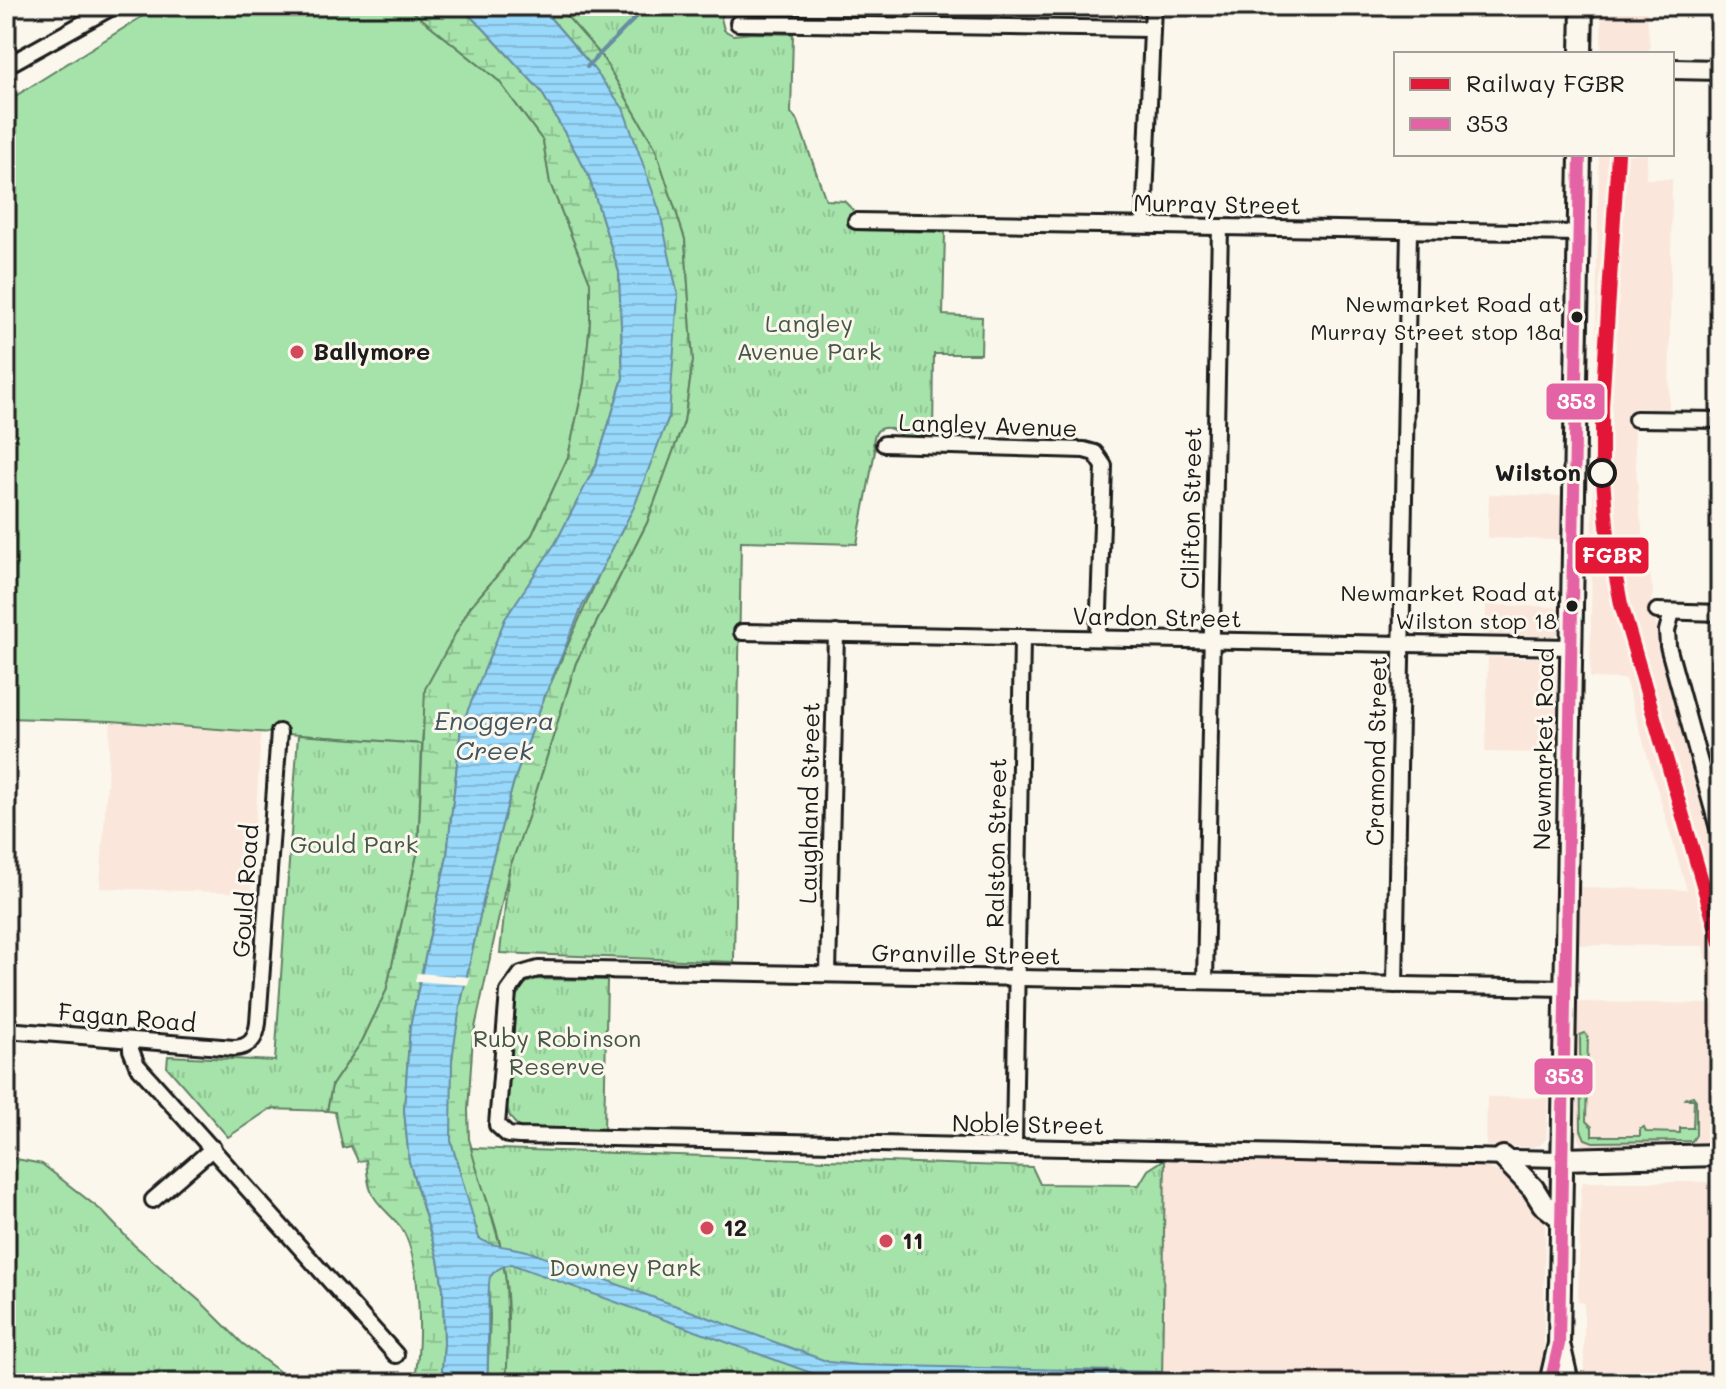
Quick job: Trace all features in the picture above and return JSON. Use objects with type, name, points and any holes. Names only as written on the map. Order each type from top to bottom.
[{"type":"main road","points":[[1581,52],[1582,6]]},
{"type":"main road","name":"Newmarket Road","points":[[1550,1383],[1559,1344],[1580,156]]},
{"type":"main road","points":[[1562,1159],[1720,1155]]},
{"type":"main road","points":[[1503,1157],[1533,1188],[1543,1204],[1560,1217]]},
{"type":"main road","name":"Newmarket Road","points":[[1559,1344],[1568,1383]]},
{"type":"street","points":[[6,66],[114,6]]},
{"type":"street","points":[[1144,225],[1153,6]]},
{"type":"street","points":[[738,23],[1152,29]]},
{"type":"street","points":[[1674,69],[1720,70]]},
{"type":"street","name":"Murray Street","points":[[856,221],[1578,233]]},
{"type":"street","name":"Clifton Street","points":[[1205,981],[1220,227]]},
{"type":"street","name":"Cramond Street","points":[[1395,985],[1409,230]]},
{"type":"street","points":[[1636,419],[1720,420]]},
{"type":"street","name":"Langley Avenue","points":[[884,444],[1084,450],[1095,453],[1104,466],[1098,638]]},
{"type":"street","points":[[1720,613],[1664,612],[1668,646],[1715,804],[1720,836]]},
{"type":"street","name":"Vardon Street","points":[[742,632],[1571,647]]},
{"type":"street","name":"Laughland Street","points":[[828,974],[836,633]]},
{"type":"street","name":"Ralston Street","points":[[1014,1146],[1022,637]]},
{"type":"street","name":"Gould Road","points":[[244,1047],[255,1038],[258,1023],[279,732]]},
{"type":"street","name":"Granville Street","points":[[497,1125],[505,1008],[511,985],[521,974],[538,969],[1566,988]]},
{"type":"street","name":"Fagan Road","points":[[6,1030],[244,1047]]},
{"type":"street","points":[[131,1040],[137,1065],[396,1355]]},
{"type":"street","name":"Noble Street","points":[[497,1125],[508,1135],[519,1136],[1562,1159]]},
{"type":"street","points":[[153,1200],[213,1148]]},
{"type":"shaded area","points":[[1602,6],[1646,6],[1650,49],[1646,52],[1603,52]]},
{"type":"shaded area","points":[[1599,156],[1647,156],[1646,179],[1672,179],[1669,409],[1632,408],[1639,510],[1653,592],[1651,601],[1664,662],[1720,857],[1720,1145],[1592,1147],[1581,1144],[1577,1134],[1576,1002],[1713,1004],[1704,946],[1577,945],[1578,887],[1687,890],[1625,679],[1590,678]]},
{"type":"shaded area","points":[[1489,494],[1561,496],[1560,540],[1488,538]]},
{"type":"shaded area","points":[[1486,605],[1559,607],[1558,633],[1554,636],[1486,635]]},
{"type":"shaded area","points":[[1488,657],[1550,658],[1557,661],[1557,753],[1485,752]]},
{"type":"shaded area","points":[[111,721],[261,732],[251,893],[100,888]]},
{"type":"shaded area","points":[[1487,1097],[1549,1098],[1546,1139],[1532,1147],[1486,1146]]},
{"type":"shaded area","points":[[1165,1159],[1468,1166],[1509,1175],[1542,1213],[1545,1227],[1543,1383],[1162,1383]]},
{"type":"shaded area","points":[[1583,1182],[1720,1182],[1720,1383],[1584,1383],[1584,1303],[1578,1302]]},
{"type":"green space","name":"Ballymore","points":[[159,6],[406,6],[499,81],[543,141],[550,183],[590,282],[584,383],[568,457],[532,535],[470,607],[426,689],[422,744],[111,721],[6,718],[6,102]]},
{"type":"green space","points":[[406,6],[459,6],[541,91],[588,174],[619,272],[623,378],[596,465],[461,727],[447,856],[410,1027],[404,1110],[409,1161],[438,1259],[443,1288],[441,1383],[414,1383],[418,1304],[409,1244],[402,1229],[373,1196],[366,1160],[358,1161],[351,1146],[343,1148],[335,1112],[327,1111],[332,1085],[362,1041],[386,991],[418,850],[425,689],[470,607],[532,535],[568,457],[584,383],[590,282],[550,183],[543,141],[499,81]]},
{"type":"green space","points":[[540,6],[558,6],[602,56],[655,147],[685,239],[693,361],[684,422],[647,523],[576,663],[509,870],[473,1037],[469,1139],[500,1245],[506,1281],[506,1383],[487,1383],[488,1283],[451,1141],[450,1089],[454,1034],[491,865],[514,781],[542,703],[669,417],[590,64]]},
{"type":"green space","name":"Langley Avenue Park","points":[[558,6],[738,6],[726,9],[721,18],[724,30],[733,35],[793,34],[791,113],[798,121],[826,200],[844,201],[853,210],[854,230],[945,232],[943,315],[982,317],[981,354],[934,354],[933,438],[906,437],[888,428],[880,429],[875,435],[875,451],[857,544],[741,541],[734,962],[500,953],[509,870],[576,663],[647,523],[684,422],[693,361],[685,239],[655,147],[602,56]]},
{"type":"green space","name":"Gould Park","points":[[298,735],[422,744],[418,850],[386,991],[362,1041],[332,1085],[327,1111],[270,1109],[228,1137],[167,1067],[168,1056],[275,1061]]},
{"type":"green space","name":"Ruby Robinson Reserve","points":[[536,979],[607,980],[604,1131],[525,1129],[509,1115],[505,1102],[513,996],[523,984]]},
{"type":"green space","points":[[1585,1033],[1588,1037],[1586,1121],[1592,1127],[1592,1136],[1640,1136],[1640,1129],[1644,1127],[1646,1132],[1680,1133],[1680,1128],[1693,1128],[1694,1099],[1684,1099],[1693,1096],[1696,1100],[1696,1135],[1692,1141],[1593,1142],[1585,1139],[1581,1130],[1580,1035]]},
{"type":"green space","name":"Downey Park","points":[[471,1148],[1032,1167],[1040,1184],[1139,1185],[1148,1170],[1165,1159],[1162,1383],[506,1383],[508,1316],[504,1265]]},
{"type":"green space","points":[[6,1157],[42,1164],[102,1211],[134,1245],[201,1302],[242,1343],[294,1383],[18,1383],[6,1335]]},
{"type":"water","name":"Enoggera Creek","points":[[459,6],[540,6],[590,64],[623,108],[660,212],[678,296],[669,416],[634,507],[582,607],[514,781],[491,865],[460,1007],[452,1059],[451,1141],[479,1238],[495,1245],[527,1251],[829,1362],[1162,1372],[1162,1383],[896,1383],[825,1378],[511,1264],[499,1268],[490,1277],[487,1383],[441,1383],[443,1288],[438,1259],[409,1161],[404,1110],[410,1027],[447,856],[461,727],[505,619],[556,542],[596,465],[623,378],[619,272],[588,174],[541,91]]},
{"type":"pier","points":[[417,973],[470,977],[468,985],[415,981]]},
{"type":"waterway","points":[[587,67],[647,6]]},
{"type":"rail line","name":"FGBR","points":[[1618,156],[1602,406],[1602,468],[1608,536],[1621,604],[1720,943]]},
{"type":"transit line","name":"353","points":[[1550,1383],[1559,1344],[1580,156]]},
{"type":"place","name":"Newmarket Road at Murray Street stop 18a","points":[[1577,317]]},
{"type":"place","name":"Ballymore","points":[[297,352]]},
{"type":"place","name":"Wilston","points":[[1602,473]]},
{"type":"place","name":"Newmarket Road at Wilston stop 18","points":[[1572,606]]},
{"type":"place","name":"12","points":[[707,1228]]},
{"type":"place","name":"11","points":[[886,1241]]}]
